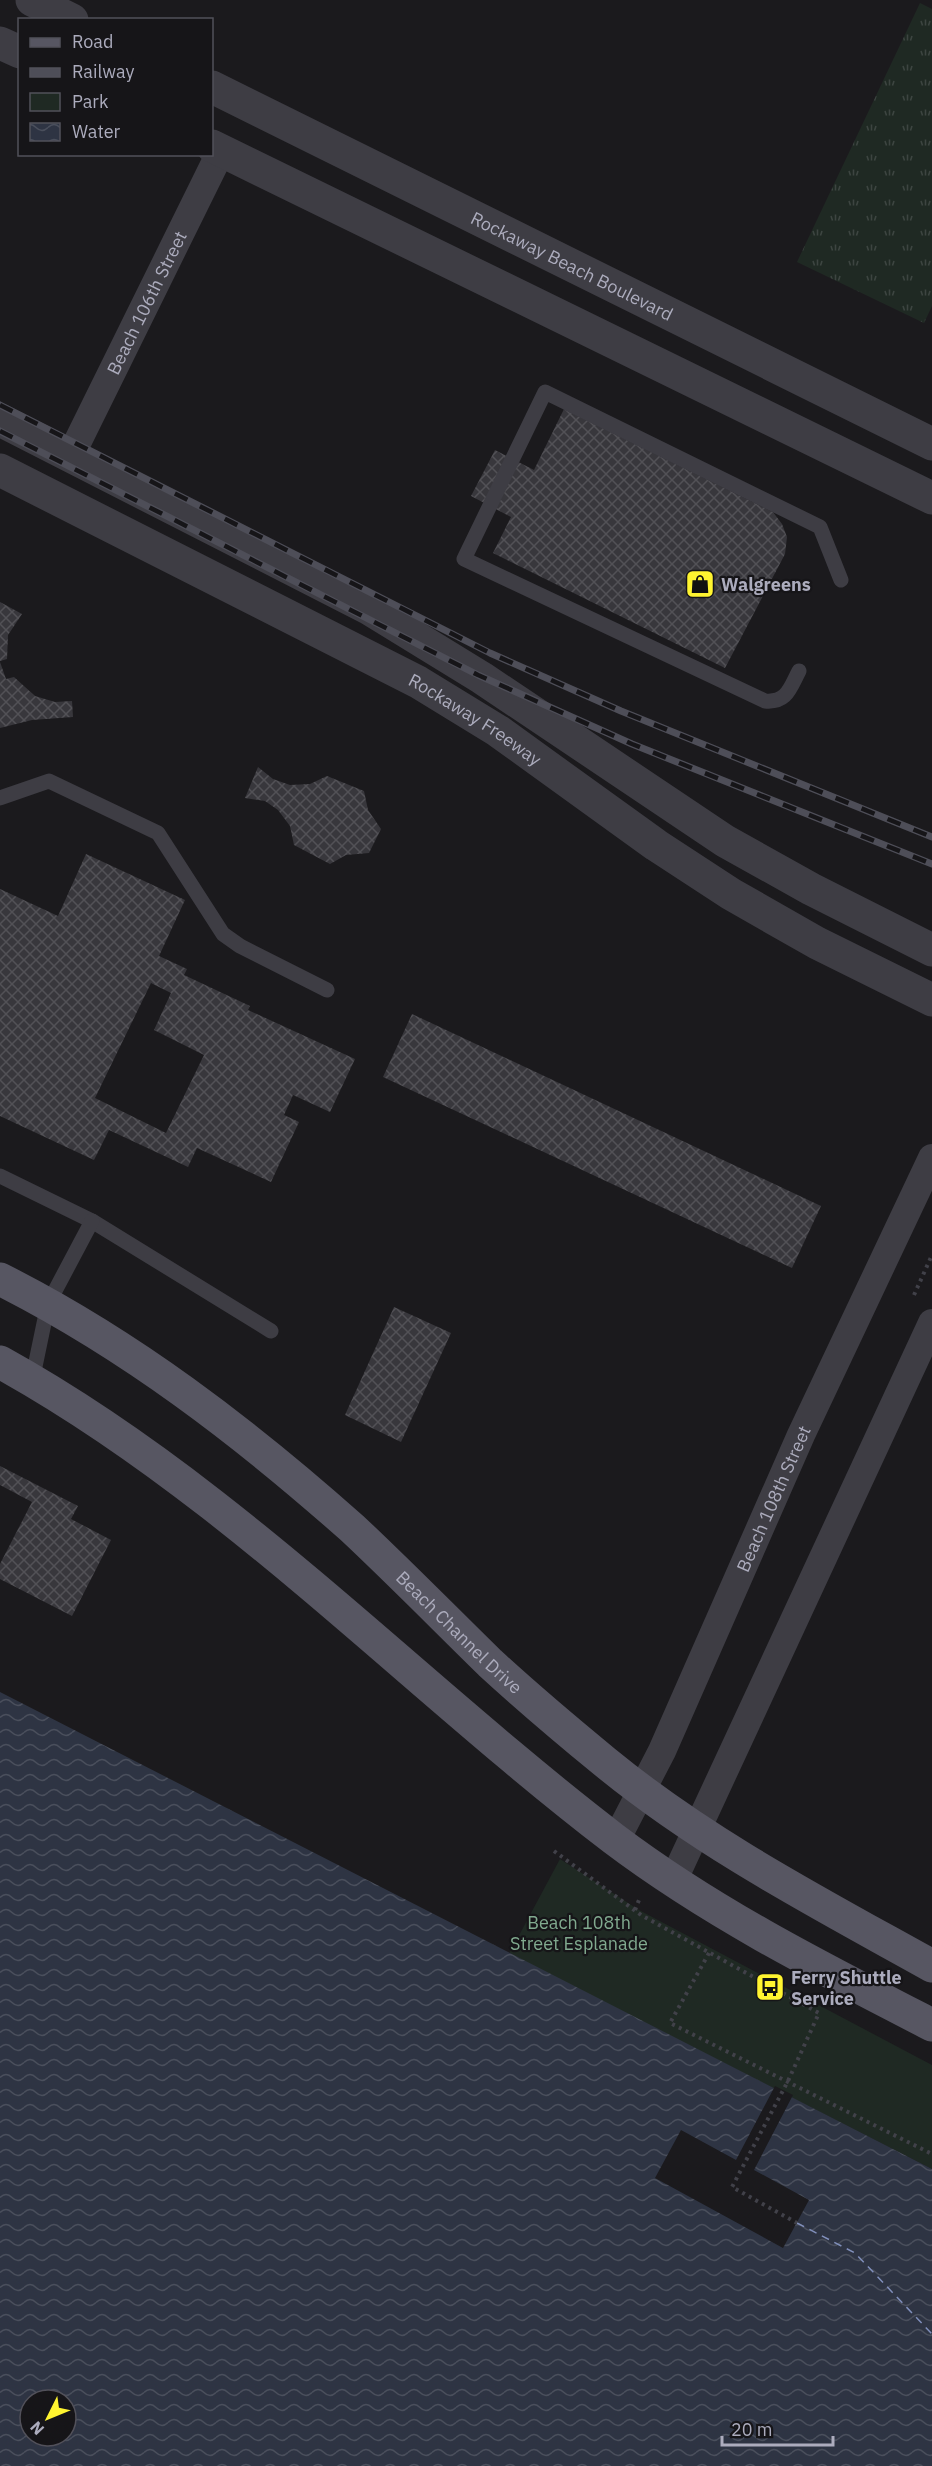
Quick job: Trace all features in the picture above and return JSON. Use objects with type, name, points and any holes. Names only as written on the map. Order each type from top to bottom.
[{"type":"main road","name":"Beach Channel Drive","points":[[0,1279],[48,1304],[161,1376],[265,1453],[362,1538],[504,1675],[640,1791],[696,1831],[932,1966]]},
{"type":"main road","points":[[0,1362],[117,1436],[226,1516],[616,1840],[673,1881],[801,1956],[932,2025]]},
{"type":"street","points":[[32,0],[68,18]]},
{"type":"street","points":[[0,43],[18,51]]},
{"type":"street","name":"Rockaway Beach Boulevard","points":[[213,87],[932,444]]},
{"type":"street","points":[[216,148],[932,498]]},
{"type":"street","name":"Beach 106th Street","points":[[71,455],[212,156]]},
{"type":"street","name":"Rockaway Freeway","points":[[0,420],[368,608],[482,678],[725,841],[811,889],[932,950]]},
{"type":"street","name":"Rockaway Freeway","points":[[0,470],[418,682],[498,731],[656,845],[731,894],[817,943],[932,1000]]},
{"type":"street","name":"Beach 108th Street","points":[[616,1840],[662,1751],[850,1327],[932,1158]]},
{"type":"street","points":[[673,1881],[932,1323]]},
{"type":"lane","points":[[799,670],[787,696],[777,702],[765,701],[464,559],[545,392],[820,527],[841,580]]},
{"type":"lane","points":[[0,798],[49,781],[158,833],[223,934],[240,946],[327,990]]},
{"type":"lane","points":[[0,1176],[92,1221],[271,1331]]},
{"type":"lane","points":[[32,1381],[48,1304],[92,1221]]},
{"type":"path","points":[[554,1851],[641,1915],[819,2013],[788,2081],[732,2187],[797,2223]]},
{"type":"path","points":[[684,1939],[687,1931]]},
{"type":"path","points":[[709,1953],[670,2023],[932,2154]]},
{"type":"green space","points":[[920,3],[932,9],[932,306],[924,323],[797,262]]},
{"type":"green space","name":"Beach 108th Street Esplanade","points":[[560,1859],[639,1910],[932,2065],[932,2169],[509,1954]]},
{"type":"water","points":[[0,1692],[932,2169],[932,2466],[0,2466]]},
{"type":"pier","points":[[775,2086],[793,2095],[754,2170],[809,2200],[783,2248],[655,2178],[681,2130],[736,2160]]},
{"type":"building","points":[[564,409],[773,512],[782,524],[787,537],[785,554],[725,668],[493,553],[511,517],[471,496],[495,450],[534,470]]},
{"type":"building","points":[[0,602],[22,614],[8,635],[7,659],[0,661]]},
{"type":"building","points":[[0,662],[6,679],[14,677],[35,696],[55,702],[72,701],[73,717],[32,720],[0,728]]},
{"type":"building","points":[[258,767],[273,779],[290,785],[310,784],[327,776],[364,791],[368,810],[381,829],[369,853],[346,855],[330,864],[294,845],[290,826],[278,810],[265,801],[245,798]]},
{"type":"building","points":[[86,854],[185,900],[159,956],[187,969],[184,975],[250,1006],[248,1010],[355,1059],[330,1112],[293,1095],[284,1115],[299,1122],[271,1182],[197,1148],[188,1167],[109,1130],[94,1160],[0,1116],[0,889],[58,916]],"holes":[[[151,983],[171,993],[154,1030],[204,1055],[166,1133],[95,1098]]]},
{"type":"building","points":[[412,1014],[821,1206],[792,1268],[383,1077]]},
{"type":"building","points":[[394,1307],[451,1333],[401,1442],[345,1415]]},
{"type":"building","points":[[0,1466],[78,1506],[71,1519],[111,1540],[72,1616],[0,1579],[0,1564],[32,1502],[0,1485]]},
{"type":"ferry route","points":[[797,2223],[855,2253],[932,2334]]},
{"type":"railway","points":[[0,405],[490,653],[621,711],[932,837]]},
{"type":"railway","points":[[0,431],[478,675],[632,744],[932,864]]},
{"type":"place","name":"Walgreens","points":[[700,584]]},
{"type":"place","name":"Ferry Shuttle Service","points":[[770,1987]]}]
